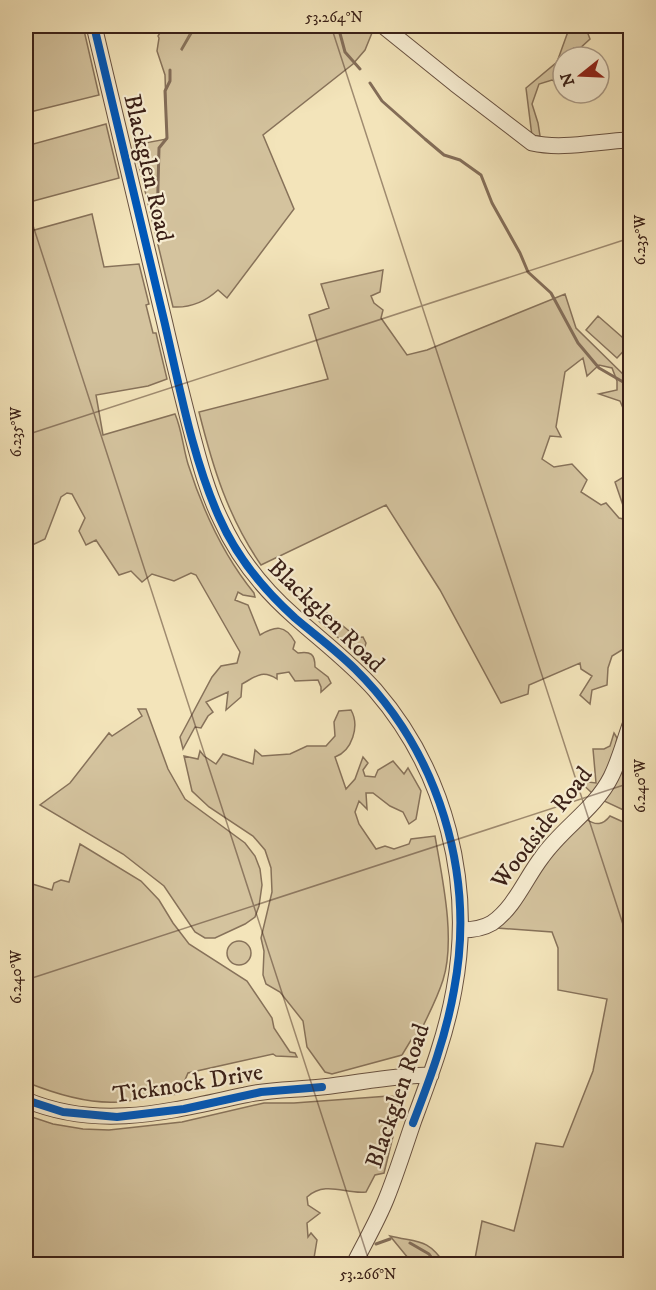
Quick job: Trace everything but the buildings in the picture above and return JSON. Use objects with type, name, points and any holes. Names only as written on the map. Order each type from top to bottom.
[{"type":"street","name":"Blackglen Road","points":[[94,26],[182,395],[213,503],[231,540],[256,577],[294,616],[353,667],[396,717],[415,746],[438,795],[451,837],[459,890],[461,930],[454,990],[443,1039],[388,1195],[354,1264]]},
{"type":"street","points":[[386,26],[532,143],[543,146],[561,146],[630,140]]},
{"type":"street","name":"Woodside Road","points":[[461,930],[483,928],[492,923],[520,892],[542,856],[594,803],[611,778],[630,725]]},
{"type":"street","name":"Ticknock Drive","points":[[26,1100],[63,1112],[117,1117],[184,1109],[261,1092],[431,1075]]},
{"type":"shaded area","points":[[26,26],[83,26],[99,95],[26,113]]},
{"type":"shaded area","points":[[164,26],[194,26],[182,50],[196,26],[372,26],[374,28],[365,50],[353,64],[263,135],[294,209],[227,298],[218,290],[197,303],[179,307],[173,307],[134,145],[167,139],[165,75],[157,51],[158,36]]},
{"type":"shaded area","points":[[570,26],[585,26],[590,39],[583,45],[563,45]]},
{"type":"shaded area","points":[[551,67],[551,80],[539,84],[532,104],[540,136],[532,136],[526,88]]},
{"type":"shaded area","points":[[106,124],[119,178],[26,203],[26,146]]},
{"type":"shaded area","points":[[92,214],[104,267],[139,264],[149,304],[146,305],[153,333],[156,333],[167,379],[148,386],[96,395],[103,435],[175,414],[188,464],[207,515],[223,548],[254,593],[255,597],[238,592],[235,600],[248,605],[260,635],[279,628],[287,632],[295,642],[293,649],[298,653],[311,654],[315,667],[328,677],[331,683],[321,692],[318,680],[295,681],[289,672],[277,674],[277,679],[263,674],[255,677],[242,684],[241,697],[226,710],[228,692],[206,702],[213,712],[201,728],[195,727],[183,749],[180,737],[212,677],[221,666],[237,663],[240,652],[196,575],[191,573],[174,581],[152,574],[142,582],[131,571],[119,575],[96,540],[86,545],[79,531],[85,518],[72,494],[67,493],[61,497],[45,539],[26,548],[26,230],[27,232]]},
{"type":"shaded area","points":[[383,270],[380,292],[371,296],[374,303],[383,310],[381,318],[407,355],[427,350],[565,294],[576,328],[630,381],[630,443],[627,440],[629,422],[620,401],[599,394],[617,390],[617,381],[612,368],[599,365],[587,376],[583,358],[565,372],[556,427],[561,437],[550,436],[542,459],[554,467],[572,464],[587,480],[581,492],[601,505],[606,503],[619,518],[628,520],[615,482],[630,473],[630,654],[625,648],[612,656],[608,668],[607,685],[592,690],[590,704],[580,695],[592,676],[581,669],[580,663],[529,685],[528,694],[501,703],[440,590],[386,505],[261,565],[239,529],[216,472],[199,412],[328,379],[309,315],[329,308],[321,284]]},
{"type":"shaded area","points":[[598,316],[630,344],[617,358],[586,330]]},
{"type":"shaded area","points":[[326,612],[349,631],[353,638],[363,637],[366,643],[363,653],[356,653],[319,621],[317,614]]},
{"type":"shaded area","points":[[138,709],[146,709],[168,769],[185,799],[245,843],[255,856],[260,869],[262,885],[255,917],[215,938],[205,938],[195,932],[164,886],[123,854],[40,805],[70,783],[109,733],[112,736],[142,716]]},
{"type":"shaded area","points":[[351,710],[355,723],[353,737],[346,749],[335,757],[346,789],[355,779],[363,757],[368,763],[363,770],[365,776],[375,777],[378,770],[393,761],[404,774],[408,768],[421,791],[416,819],[409,824],[403,812],[390,806],[373,793],[366,793],[367,809],[359,801],[355,812],[359,824],[376,849],[385,846],[394,849],[409,844],[411,839],[435,836],[444,889],[448,946],[447,964],[435,1001],[418,1036],[411,1040],[402,1055],[332,1074],[325,1072],[307,1047],[303,1021],[280,992],[266,984],[263,975],[264,951],[261,938],[272,892],[271,868],[265,850],[253,836],[209,807],[192,791],[184,756],[198,759],[200,751],[216,764],[223,754],[253,764],[255,750],[262,756],[290,754],[307,746],[326,746],[335,736],[334,722],[339,711]]},
{"type":"shaded area","points":[[614,733],[617,738],[611,760],[592,793],[579,781],[596,783],[593,749],[604,749],[610,746]]},
{"type":"shaded area","points":[[621,762],[623,778],[630,786],[630,813],[604,801]]},
{"type":"shaded area","points":[[610,816],[630,825],[630,1264],[474,1264],[482,1221],[514,1231],[536,1143],[563,1147],[593,1071],[607,999],[558,990],[558,948],[552,932],[497,928],[538,866],[586,819],[599,824]]},
{"type":"shaded area","points":[[80,844],[141,881],[159,900],[189,944],[247,981],[272,1018],[274,1028],[290,1052],[295,1053],[297,1057],[273,1054],[188,1073],[179,1094],[118,1102],[70,1097],[26,1082],[26,882],[52,890],[54,883],[61,880],[69,882]]},
{"type":"shaded area","points":[[239,941],[248,944],[251,953],[248,962],[239,965],[230,962],[227,953],[230,944]]},
{"type":"shaded area","points":[[398,1097],[401,1104],[384,1173],[375,1175],[366,1192],[322,1189],[307,1197],[308,1205],[320,1213],[307,1223],[308,1237],[311,1233],[317,1240],[313,1264],[26,1264],[26,1115],[53,1124],[109,1130],[182,1122],[264,1103]]},
{"type":"shaded area","points":[[390,1236],[422,1243],[433,1250],[445,1264],[413,1264]]},
{"type":"waterway","points":[[338,26],[345,52],[360,69]]},
{"type":"waterway","points":[[157,224],[159,148],[167,138],[165,91],[170,81],[170,70]]},
{"type":"waterway","points":[[370,83],[382,101],[444,155],[460,160],[481,175],[492,203],[528,272],[551,293],[578,343],[599,368],[630,386]]},
{"type":"waterway","points":[[376,1244],[390,1239]]},
{"type":"waterway","points":[[410,1243],[429,1254],[436,1264]]},
{"type":"waterway","points":[[334,1264],[339,1258]]},
{"type":"cycle path","points":[[94,26],[187,420],[201,470],[219,517],[242,559],[272,596],[348,662],[384,702],[409,738],[429,776],[444,817],[454,859],[460,903],[460,946],[447,1024],[413,1123]]},
{"type":"cycle path","points":[[26,1100],[63,1112],[117,1117],[184,1109],[261,1092],[322,1087]]}]
